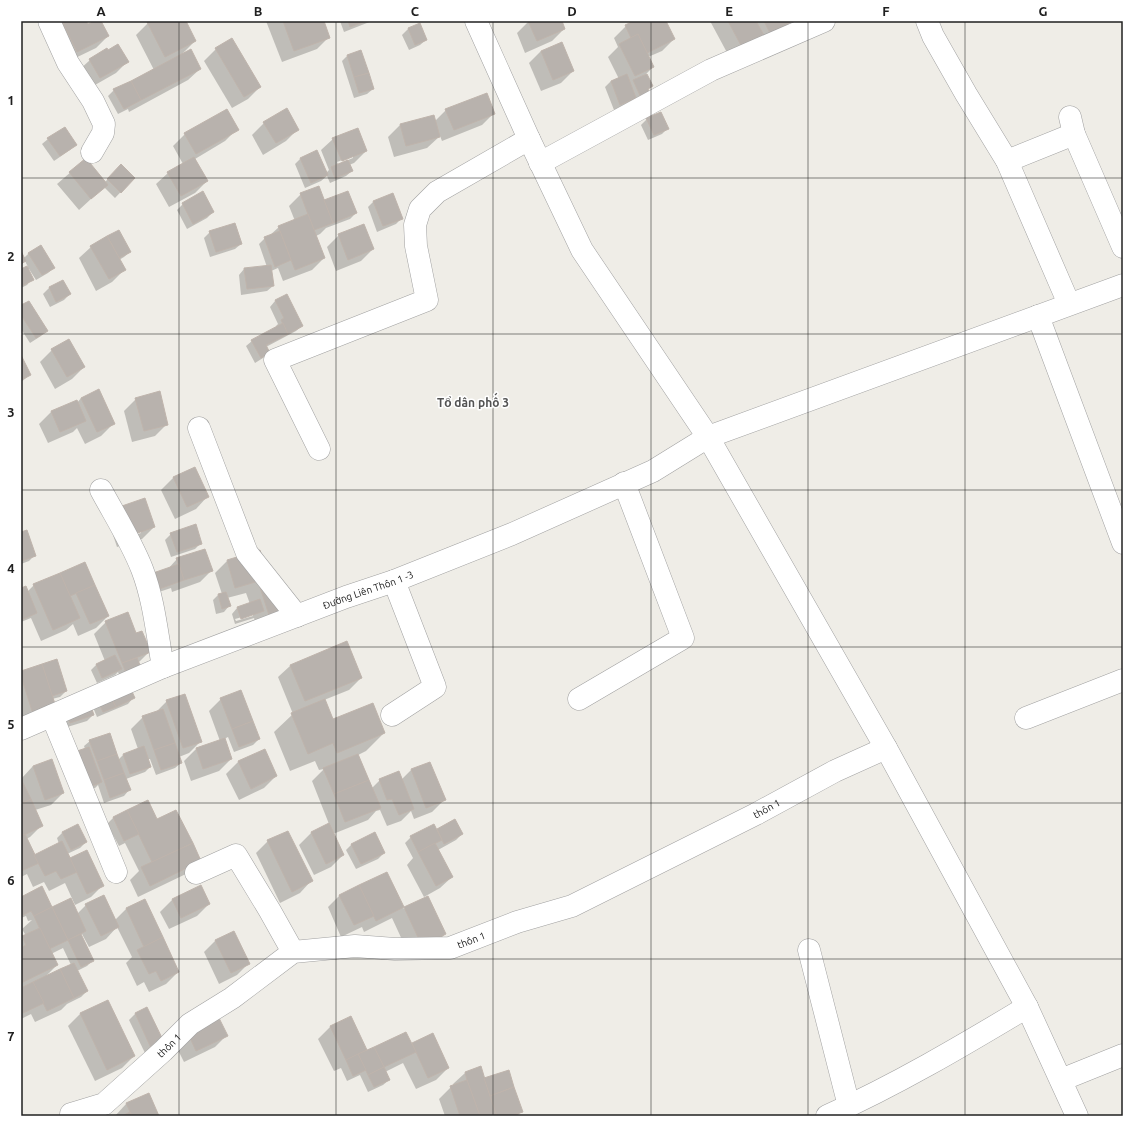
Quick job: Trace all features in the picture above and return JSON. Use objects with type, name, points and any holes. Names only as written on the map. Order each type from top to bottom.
[{"type":"street","points":[[49,21],[68,63],[93,101],[104,124],[103,133],[92,152]]},
{"type":"street","points":[[476,21],[540,163],[582,250],[708,437],[886,748],[1027,1007],[1077,1116]]},
{"type":"street","points":[[540,163],[710,70],[824,21]]},
{"type":"street","points":[[927,21],[933,36],[966,94],[1007,161],[1069,304]]},
{"type":"street","points":[[1007,161],[1072,125],[1123,247]]},
{"type":"street","points":[[319,449],[275,360],[427,300],[416,246],[415,225],[420,209],[437,192],[529,139]]},
{"type":"street","name":"Đường Liên Thôn 1 -3","points":[[21,729],[163,667],[346,597],[394,581],[512,534],[653,471],[708,437],[1115,288]]},
{"type":"street","points":[[1038,316],[1123,543]]},
{"type":"street","points":[[198,428],[247,553],[297,616]]},
{"type":"street","points":[[579,698],[683,638],[624,483]]},
{"type":"street","points":[[100,490],[142,568],[150,596],[163,667]]},
{"type":"street","points":[[392,715],[435,687],[394,581]]},
{"type":"street","points":[[1026,718],[1123,680]]},
{"type":"street","points":[[52,716],[116,872]]},
{"type":"street","name":"thôn 1","points":[[71,1114],[104,1104],[163,1051],[190,1024],[232,998],[293,952],[355,946],[394,949],[450,948],[517,922],[572,906],[756,814],[835,771],[886,748]]},
{"type":"street","points":[[196,873],[236,855],[293,952]]},
{"type":"street","points":[[810,950],[849,1106]]},
{"type":"street","points":[[827,1116],[957,1049],[1027,1007]]},
{"type":"street","points":[[1061,1080],[1123,1055]]},
{"type":"building","points":[[62,21],[86,21],[88,24],[95,21],[101,21],[109,36],[77,52]]},
{"type":"building","points":[[186,21],[196,41],[165,57],[147,22]]},
{"type":"building","points":[[283,21],[324,21],[330,38],[294,51]]},
{"type":"building","points":[[348,21],[366,21],[350,27]]},
{"type":"building","points":[[528,21],[562,21],[565,29],[537,41]]},
{"type":"building","points":[[634,21],[666,21],[675,39],[647,53],[638,34],[631,38],[625,25]]},
{"type":"building","points":[[728,21],[756,21],[765,37],[743,49]]},
{"type":"building","points":[[764,21],[793,21],[770,33]]},
{"type":"building","points":[[420,23],[427,40],[415,45],[408,28]]},
{"type":"building","points":[[638,34],[654,67],[635,76],[619,44]]},
{"type":"building","points":[[232,38],[261,87],[244,97],[215,48]]},
{"type":"building","points":[[562,42],[574,71],[553,80],[541,51]]},
{"type":"building","points":[[118,44],[129,62],[100,78],[89,59],[107,48],[108,50]]},
{"type":"building","points":[[191,49],[201,69],[141,100],[131,81]]},
{"type":"building","points":[[361,50],[369,73],[354,77],[347,55]]},
{"type":"building","points":[[369,73],[374,89],[359,93],[354,77]]},
{"type":"building","points":[[627,74],[636,98],[620,105],[611,81]]},
{"type":"building","points":[[647,74],[653,86],[648,89],[652,98],[643,102],[633,80]]},
{"type":"building","points":[[131,81],[141,100],[124,109],[113,89]]},
{"type":"building","points":[[487,93],[495,114],[454,130],[445,109]]},
{"type":"building","points":[[287,108],[299,130],[276,143],[263,122]]},
{"type":"building","points":[[227,109],[239,130],[196,154],[184,133]]},
{"type":"building","points":[[661,112],[669,129],[654,135],[646,118]]},
{"type":"building","points":[[434,115],[440,137],[406,146],[400,124]]},
{"type":"building","points":[[65,127],[77,145],[60,156],[47,138]]},
{"type":"building","points":[[358,128],[367,151],[342,161],[332,138]]},
{"type":"building","points":[[317,150],[328,175],[311,183],[300,158]]},
{"type":"building","points":[[194,157],[208,181],[181,196],[167,172]]},
{"type":"building","points":[[86,158],[108,185],[91,199],[69,172]]},
{"type":"building","points":[[348,160],[353,171],[335,178],[331,167]]},
{"type":"building","points":[[121,164],[135,178],[121,193],[107,179]]},
{"type":"building","points":[[319,186],[333,223],[314,230],[300,193]]},
{"type":"building","points":[[203,191],[214,212],[193,224],[182,203]]},
{"type":"building","points":[[348,191],[357,213],[333,223],[324,200]]},
{"type":"building","points":[[393,193],[403,219],[383,226],[373,201]]},
{"type":"building","points":[[308,214],[325,258],[295,270],[278,226]]},
{"type":"building","points":[[235,223],[242,244],[216,252],[209,231]]},
{"type":"building","points":[[364,224],[374,249],[348,260],[338,234]]},
{"type":"building","points":[[119,230],[131,252],[119,258],[107,236]]},
{"type":"building","points":[[280,231],[291,260],[275,267],[264,237]]},
{"type":"building","points":[[107,236],[126,270],[109,279],[90,246]]},
{"type":"building","points":[[41,245],[55,268],[42,275],[28,253]]},
{"type":"building","points":[[21,251],[26,261],[21,264]]},
{"type":"building","points":[[271,265],[274,286],[247,289],[244,268]]},
{"type":"building","points":[[27,266],[34,280],[21,286],[21,269]]},
{"type":"building","points":[[63,280],[71,294],[56,302],[49,287]]},
{"type":"building","points":[[287,294],[303,326],[288,334],[281,320],[284,318],[275,300]]},
{"type":"building","points":[[29,301],[48,331],[36,338],[21,315],[21,305]]},
{"type":"building","points":[[283,323],[288,334],[266,345],[270,353],[261,358],[251,340]]},
{"type":"building","points":[[69,339],[85,367],[67,377],[51,349]]},
{"type":"building","points":[[21,355],[31,375],[21,380]]},
{"type":"building","points":[[99,389],[115,424],[97,432],[81,398]]},
{"type":"building","points":[[160,391],[168,425],[144,431],[135,398]]},
{"type":"building","points":[[77,400],[86,421],[60,432],[51,411]]},
{"type":"building","points":[[195,467],[209,497],[187,507],[173,477]]},
{"type":"building","points":[[145,498],[155,527],[129,536],[119,507]]},
{"type":"building","points":[[196,524],[202,544],[177,552],[170,533]]},
{"type":"building","points":[[27,530],[36,556],[21,561],[21,532]]},
{"type":"building","points":[[205,549],[213,571],[184,580],[176,558]]},
{"type":"building","points":[[260,550],[269,578],[235,588],[227,560]]},
{"type":"building","points":[[85,562],[95,585],[70,596],[60,573]]},
{"type":"building","points":[[179,564],[184,580],[159,589],[153,573]]},
{"type":"building","points":[[60,573],[80,618],[53,630],[33,584]]},
{"type":"building","points":[[258,581],[290,612],[270,618]]},
{"type":"building","points":[[95,585],[109,616],[90,624],[76,593]]},
{"type":"building","points":[[26,586],[37,613],[21,620],[21,588]]},
{"type":"building","points":[[226,592],[231,606],[222,609],[218,594]]},
{"type":"building","points":[[260,599],[264,611],[241,619],[237,607]]},
{"type":"building","points":[[128,612],[136,633],[142,631],[151,652],[122,663],[105,621]]},
{"type":"building","points":[[347,641],[362,678],[305,701],[290,665]]},
{"type":"building","points":[[115,655],[122,669],[102,678],[96,664]]},
{"type":"building","points":[[137,658],[144,674],[129,680],[122,663]]},
{"type":"building","points":[[57,659],[67,691],[52,696],[42,664]]},
{"type":"building","points":[[42,664],[57,710],[34,717],[21,676],[21,671]]},
{"type":"building","points":[[129,685],[135,698],[116,707],[109,694]]},
{"type":"building","points":[[241,690],[253,721],[232,729],[220,698]]},
{"type":"building","points":[[109,694],[116,707],[103,712],[97,699]]},
{"type":"building","points":[[185,694],[202,742],[183,748],[166,700]]},
{"type":"building","points":[[325,699],[333,719],[373,703],[385,733],[337,753],[333,743],[308,754],[291,713]]},
{"type":"building","points":[[90,704],[94,715],[70,723],[66,711]]},
{"type":"building","points":[[163,709],[175,743],[154,750],[142,716]]},
{"type":"building","points":[[253,721],[260,739],[239,747],[232,729]]},
{"type":"building","points":[[110,733],[117,754],[97,761],[89,740]]},
{"type":"building","points":[[225,738],[232,759],[203,769],[196,748]]},
{"type":"building","points":[[175,743],[182,763],[161,770],[154,750]]},
{"type":"building","points":[[144,746],[151,767],[130,774],[123,754]]},
{"type":"building","points":[[89,747],[102,782],[87,788],[74,752]]},
{"type":"building","points":[[265,749],[277,776],[251,789],[238,761]]},
{"type":"building","points":[[117,754],[124,773],[104,780],[97,761]]},
{"type":"building","points":[[358,754],[369,780],[334,794],[323,768]]},
{"type":"building","points":[[52,759],[64,793],[45,800],[33,766]]},
{"type":"building","points":[[430,762],[446,800],[426,808],[411,769]]},
{"type":"building","points":[[399,771],[414,809],[399,815],[392,799],[387,800],[379,779]]},
{"type":"building","points":[[124,773],[131,790],[110,798],[104,780]]},
{"type":"building","points":[[21,779],[31,799],[21,804]]},
{"type":"building","points":[[369,780],[381,808],[345,822],[334,794]]},
{"type":"building","points":[[31,799],[43,826],[22,836],[21,804]]},
{"type":"building","points":[[148,800],[157,819],[176,810],[193,843],[152,862],[127,810]]},
{"type":"building","points":[[127,810],[139,834],[124,841],[113,817]]},
{"type":"building","points":[[455,819],[463,834],[444,844],[437,829]]},
{"type":"building","points":[[329,823],[344,855],[326,864],[311,832]]},
{"type":"building","points":[[78,824],[87,842],[71,850],[62,832]]},
{"type":"building","points":[[434,824],[442,840],[418,852],[410,836]]},
{"type":"building","points":[[288,831],[313,881],[292,892],[267,840]]},
{"type":"building","points":[[375,832],[385,853],[361,864],[351,844]]},
{"type":"building","points":[[25,834],[39,863],[21,871],[21,836]]},
{"type":"building","points":[[62,841],[77,872],[61,879],[56,871],[45,876],[34,855]]},
{"type":"building","points":[[193,843],[201,861],[150,886],[141,867]]},
{"type":"building","points":[[435,843],[453,877],[436,886],[418,852]]},
{"type":"building","points":[[87,850],[104,886],[87,894],[70,858]]},
{"type":"building","points":[[387,872],[404,907],[376,921],[359,885]]},
{"type":"building","points":[[201,885],[210,904],[181,918],[172,899]]},
{"type":"building","points":[[359,885],[374,916],[354,925],[339,895]]},
{"type":"building","points":[[42,886],[52,907],[34,916],[31,911],[23,915],[21,911],[21,897]]},
{"type":"building","points":[[104,895],[119,927],[101,936],[85,904]]},
{"type":"building","points":[[428,896],[446,934],[422,946],[404,907]]},
{"type":"building","points":[[71,898],[86,931],[68,940],[52,907]]},
{"type":"building","points":[[145,899],[163,937],[144,947],[126,908]]},
{"type":"building","points":[[52,907],[68,940],[49,949],[34,916]]},
{"type":"building","points":[[40,928],[58,965],[21,983],[21,948],[26,945],[22,936]]},
{"type":"building","points":[[234,931],[250,964],[231,973],[215,940]]},
{"type":"building","points":[[81,934],[94,961],[81,967],[68,940]]},
{"type":"building","points":[[163,937],[179,972],[161,981],[156,971],[149,974],[137,950]]},
{"type":"building","points":[[74,963],[88,991],[74,998],[60,969]]},
{"type":"building","points":[[60,969],[74,998],[47,1011],[33,982]]},
{"type":"building","points":[[33,982],[44,1003],[23,1013],[21,1009],[21,988]]},
{"type":"building","points":[[108,1000],[135,1056],[107,1070],[80,1013]]},
{"type":"building","points":[[147,1007],[164,1042],[151,1048],[135,1013]]},
{"type":"building","points":[[218,1016],[228,1036],[196,1051],[187,1031]]},
{"type":"building","points":[[351,1016],[367,1050],[346,1060],[330,1026]]},
{"type":"building","points":[[406,1032],[416,1052],[384,1067],[374,1047]]},
{"type":"building","points":[[433,1033],[449,1068],[428,1078],[412,1043]]},
{"type":"building","points":[[374,1047],[384,1067],[368,1075],[358,1054]]},
{"type":"building","points":[[358,1054],[366,1070],[353,1076],[346,1060]]},
{"type":"building","points":[[481,1066],[497,1116],[480,1116],[467,1080],[465,1072]]},
{"type":"building","points":[[384,1067],[390,1080],[374,1087],[368,1075]]},
{"type":"building","points":[[509,1070],[514,1087],[490,1096],[484,1078]]},
{"type":"building","points":[[467,1080],[480,1116],[460,1116],[450,1086]]},
{"type":"building","points":[[514,1087],[523,1112],[510,1116],[497,1116],[490,1096]]},
{"type":"building","points":[[149,1093],[159,1116],[132,1116],[126,1103]]},
{"type":"building","points":[[130,1112],[132,1116],[122,1116]]},
{"type":"district","name":"Tổ dân phố 3","points":[[473,402]]}]
